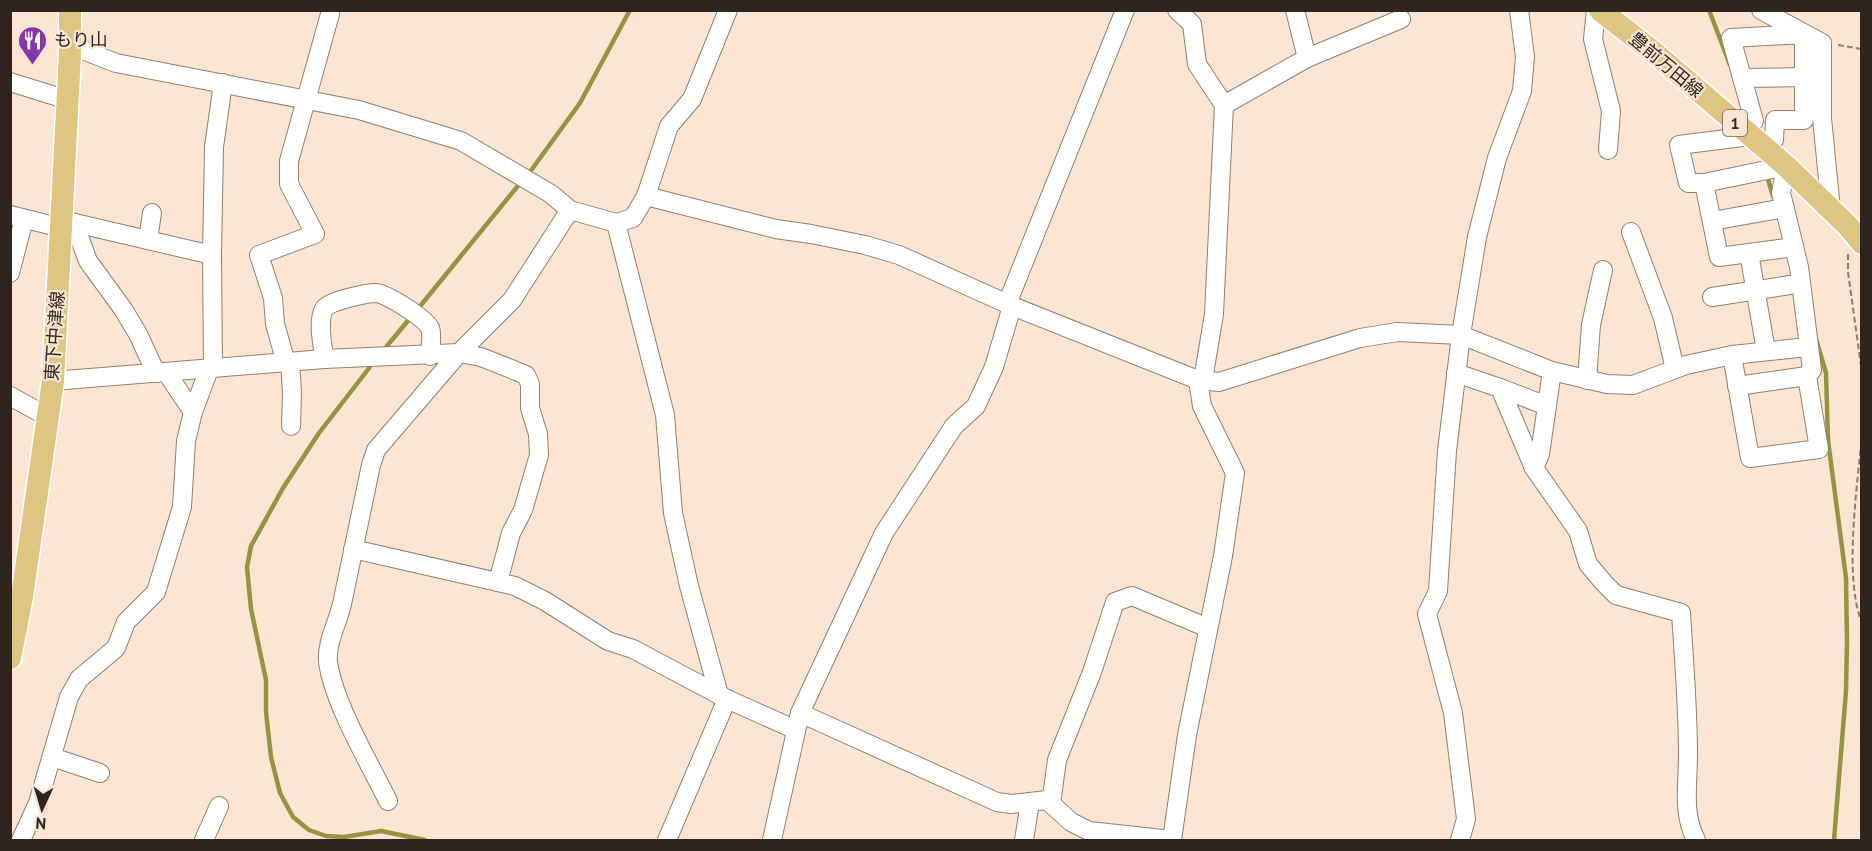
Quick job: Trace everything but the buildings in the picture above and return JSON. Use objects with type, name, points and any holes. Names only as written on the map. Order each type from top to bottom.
[{"type":"main road","name":"東下中津線","points":[[10,658],[17,595],[53,381],[66,224],[70,10]]},
{"type":"main road","name":"豊前万田線","points":[[1598,10],[1658,55],[1751,132],[1855,235]]},
{"type":"street","points":[[70,45],[116,63],[359,110],[461,141],[551,194],[570,210],[616,223],[633,218],[646,196],[669,126],[692,99],[728,10]]},
{"type":"street","points":[[772,840],[798,721],[884,533],[954,426],[976,406],[994,367],[1009,305],[1125,10]]},
{"type":"street","points":[[353,549],[515,586],[545,601],[608,641],[633,649],[723,697],[798,721],[997,802],[1011,804],[1047,800],[1071,822],[1089,831],[1172,840],[1188,735],[1223,556],[1235,473],[1202,406],[1201,380],[1214,314],[1224,105],[1197,64],[1192,24],[1177,10]]},
{"type":"street","points":[[1295,10],[1307,57]]},
{"type":"street","points":[[1460,840],[1466,819],[1453,713],[1427,614],[1438,591],[1447,451],[1461,335],[1477,237],[1497,158],[1522,91],[1525,57],[1519,10]]},
{"type":"street","points":[[1598,10],[1593,39],[1611,111],[1608,150]]},
{"type":"street","points":[[1761,10],[1822,43],[1822,118],[1831,210]]},
{"type":"street","points":[[291,426],[292,393],[288,362],[275,324],[273,298],[259,255],[315,234],[289,184],[289,161],[330,14]]},
{"type":"street","points":[[1224,105],[1307,57],[1401,19]]},
{"type":"street","points":[[1751,132],[1742,78],[1731,38],[1804,34]]},
{"type":"street","points":[[1732,355],[1750,458],[1819,449],[1808,376],[1812,370],[1799,267],[1781,193],[1786,166],[1704,183],[1688,183],[1679,145],[1751,132],[1775,120],[1804,120],[1804,34]]},
{"type":"street","points":[[1742,78],[1804,77]]},
{"type":"street","points":[[10,82],[68,100]]},
{"type":"street","points":[[21,840],[38,803],[69,697],[79,679],[116,648],[126,622],[156,592],[182,507],[186,441],[193,412],[211,368],[214,147],[223,83]]},
{"type":"street","points":[[1751,132],[1774,140],[1775,120]]},
{"type":"street","points":[[1704,183],[1719,257],[1794,247]]},
{"type":"street","points":[[646,196],[776,229],[811,234],[899,255],[1009,305],[1201,380],[1219,382],[1360,338],[1397,332],[1461,335],[1552,371],[1607,384],[1633,385],[1676,369],[1732,355],[1808,347]]},
{"type":"street","points":[[1712,220],[1785,208]]},
{"type":"street","points":[[388,801],[335,689],[328,661],[371,465],[376,450],[459,353],[512,300],[570,210]]},
{"type":"street","points":[[148,240],[152,213]]},
{"type":"street","points":[[10,273],[17,217],[66,224],[212,255]]},
{"type":"street","points":[[616,223],[665,415],[673,513],[689,586],[723,697],[667,840]]},
{"type":"street","points":[[66,224],[88,261],[123,309],[161,372],[193,412]]},
{"type":"street","points":[[1631,232],[1663,318],[1676,369]]},
{"type":"street","points":[[1749,253],[1766,351]]},
{"type":"street","points":[[1587,380],[1591,325],[1603,270]]},
{"type":"street","points":[[1712,297],[1790,285]]},
{"type":"street","points":[[324,360],[321,321],[324,308],[331,302],[375,293],[387,296],[425,321],[431,329],[430,356]]},
{"type":"street","points":[[53,381],[288,362],[459,353],[481,357],[526,375],[530,384],[530,408],[538,434],[539,455],[523,510],[511,533],[498,582]]},
{"type":"street","points":[[1534,468],[1540,454],[1552,371]]},
{"type":"street","points":[[1456,373],[1547,406]]},
{"type":"street","points":[[1737,386],[1808,376]]},
{"type":"street","points":[[1500,388],[1534,468],[1578,531],[1588,564],[1604,584],[1616,595],[1681,613],[1688,755],[1686,804],[1689,827],[1696,840]]},
{"type":"street","points":[[10,396],[48,417]]},
{"type":"street","points":[[1051,804],[1057,760],[1092,672],[1115,602],[1132,596],[1209,628]]},
{"type":"street","points":[[52,758],[100,773]]},
{"type":"street","points":[[1024,840],[1030,802]]},
{"type":"street","points":[[204,840],[219,806]]},
{"type":"path","points":[[1822,43],[1862,49]]},
{"type":"path","points":[[1855,235],[1848,272],[1862,373]]},
{"type":"path","points":[[1862,432],[1852,567],[1856,608],[1862,623]]},
{"type":"waterway","points":[[527,176],[580,103],[630,10]]},
{"type":"waterway","points":[[1709,10],[1730,65]]},
{"type":"waterway","points":[[1767,176],[1773,196]]},
{"type":"waterway","points":[[417,310],[521,182]]},
{"type":"waterway","points":[[382,352],[411,317]]},
{"type":"waterway","points":[[1816,339],[1826,373],[1828,440],[1846,578],[1846,691],[1834,840]]},
{"type":"waterway","points":[[373,363],[319,433],[283,488],[251,546],[247,567],[251,609],[266,680],[266,712],[271,757],[280,793],[293,817],[309,830],[326,836],[344,837],[381,831],[425,840]]},
{"type":"place","name":"もり山","points":[[33,66]]}]
